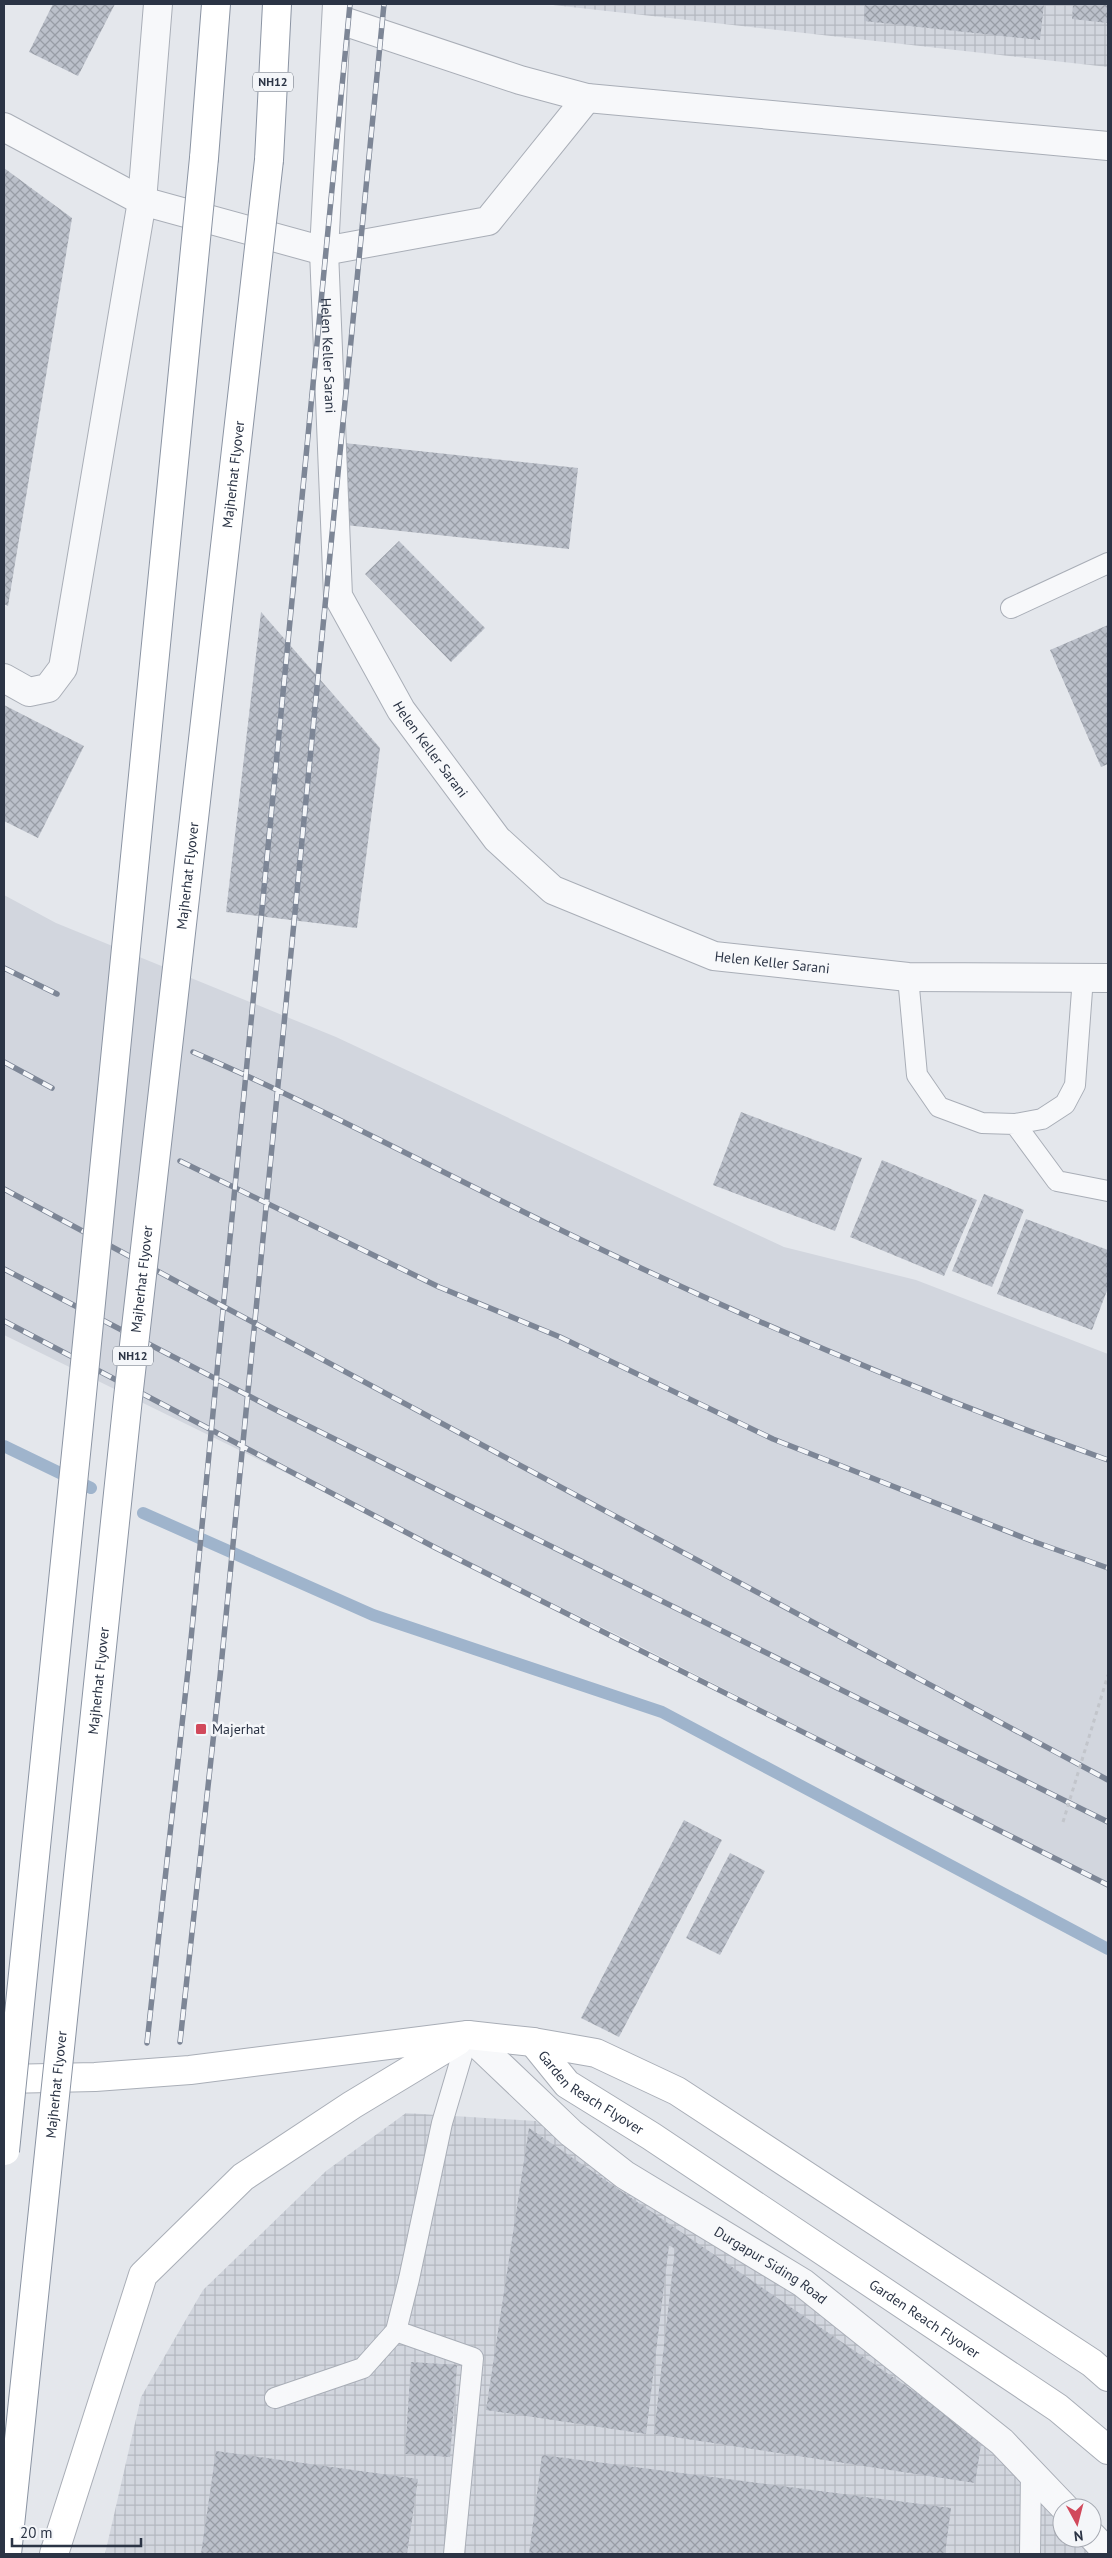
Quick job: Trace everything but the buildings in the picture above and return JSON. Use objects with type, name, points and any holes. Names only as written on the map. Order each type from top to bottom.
[{"type":"main road","points":[[4,2159],[82,1394],[204,158],[216,4]]},
{"type":"main road","name":"Majherhat Flyover","points":[[7,2554],[128,1398],[270,160],[277,4]]},
{"type":"main road","points":[[4,2079],[95,2077],[190,2070],[468,2035],[533,2042]]},
{"type":"main road","points":[[54,2554],[143,2275],[243,2177],[352,2105],[468,2035]]},
{"type":"main road","name":"Garden Reach Flyover","points":[[533,2042],[596,2053],[677,2091],[1092,2363],[1108,2377]]},
{"type":"main road","name":"Garden Reach Flyover","points":[[533,2042],[567,2084],[652,2136],[1058,2408],[1108,2450]]},
{"type":"street","points":[[4,678],[29,692],[48,688],[63,668],[142,201],[158,4]]},
{"type":"street","points":[[337,12],[520,80],[587,98],[1108,146]]},
{"type":"street","name":"Helen Keller Sarani","points":[[337,12],[324,251],[338,596],[401,710],[497,839],[553,890],[714,956],[908,977],[1096,978]]},
{"type":"street","points":[[4,127],[142,201],[324,251],[488,221],[587,98]]},
{"type":"street","name":"Durgapur Siding Road","points":[[468,2035],[571,2133],[625,2175],[803,2283],[1002,2442],[1056,2498]]},
{"type":"lane","points":[[1011,608],[1108,563]]},
{"type":"lane","points":[[908,977],[917,1075],[939,1107],[982,1122],[1015,1124],[1042,1120],[1065,1104],[1074,1084],[1096,978]]},
{"type":"lane","points":[[1015,1124],[1057,1181],[1108,1191]]},
{"type":"lane","points":[[275,2398],[363,2368],[396,2332],[442,2123],[468,2035]]},
{"type":"lane","points":[[396,2332],[473,2358],[454,2554]]},
{"type":"lane","points":[[1030,2554],[1031,2472]]},
{"type":"path","points":[[1063,1822],[1108,1675]]},
{"type":"shaded area","points":[[544,4],[1108,4],[1108,67]]},
{"type":"shaded area","points":[[4,895],[56,923],[336,1037],[784,1247],[916,1280],[1108,1354],[1108,1884],[624,1638],[4,1335]]},
{"type":"shaded area","points":[[406,2113],[536,2121],[944,2389],[1052,2498],[1052,2548],[1102,2548],[1108,2554],[105,2554],[141,2397],[203,2290],[326,2171]]},
{"type":"waterway","points":[[4,1446],[91,1488]]},
{"type":"waterway","points":[[143,1513],[373,1615],[662,1712],[1108,1949]]},
{"type":"railway","points":[[147,2043],[188,1670],[350,4]]},
{"type":"railway","points":[[180,2042],[220,1677],[384,4]]},
{"type":"railway","points":[[4,968],[57,994]]},
{"type":"railway","points":[[193,1052],[288,1095],[569,1234],[702,1296],[903,1382],[1108,1460]]},
{"type":"railway","points":[[4,1062],[52,1088]]},
{"type":"railway","points":[[180,1161],[439,1287],[560,1337],[773,1439],[1032,1541],[1108,1568]]},
{"type":"railway","points":[[4,1189],[1108,1780]]},
{"type":"railway","points":[[4,1269],[278,1411],[1108,1822]]},
{"type":"railway","points":[[4,1321],[436,1548],[1108,1885]]},
{"type":"place","name":"Majerhat","points":[[201,1729]]}]
